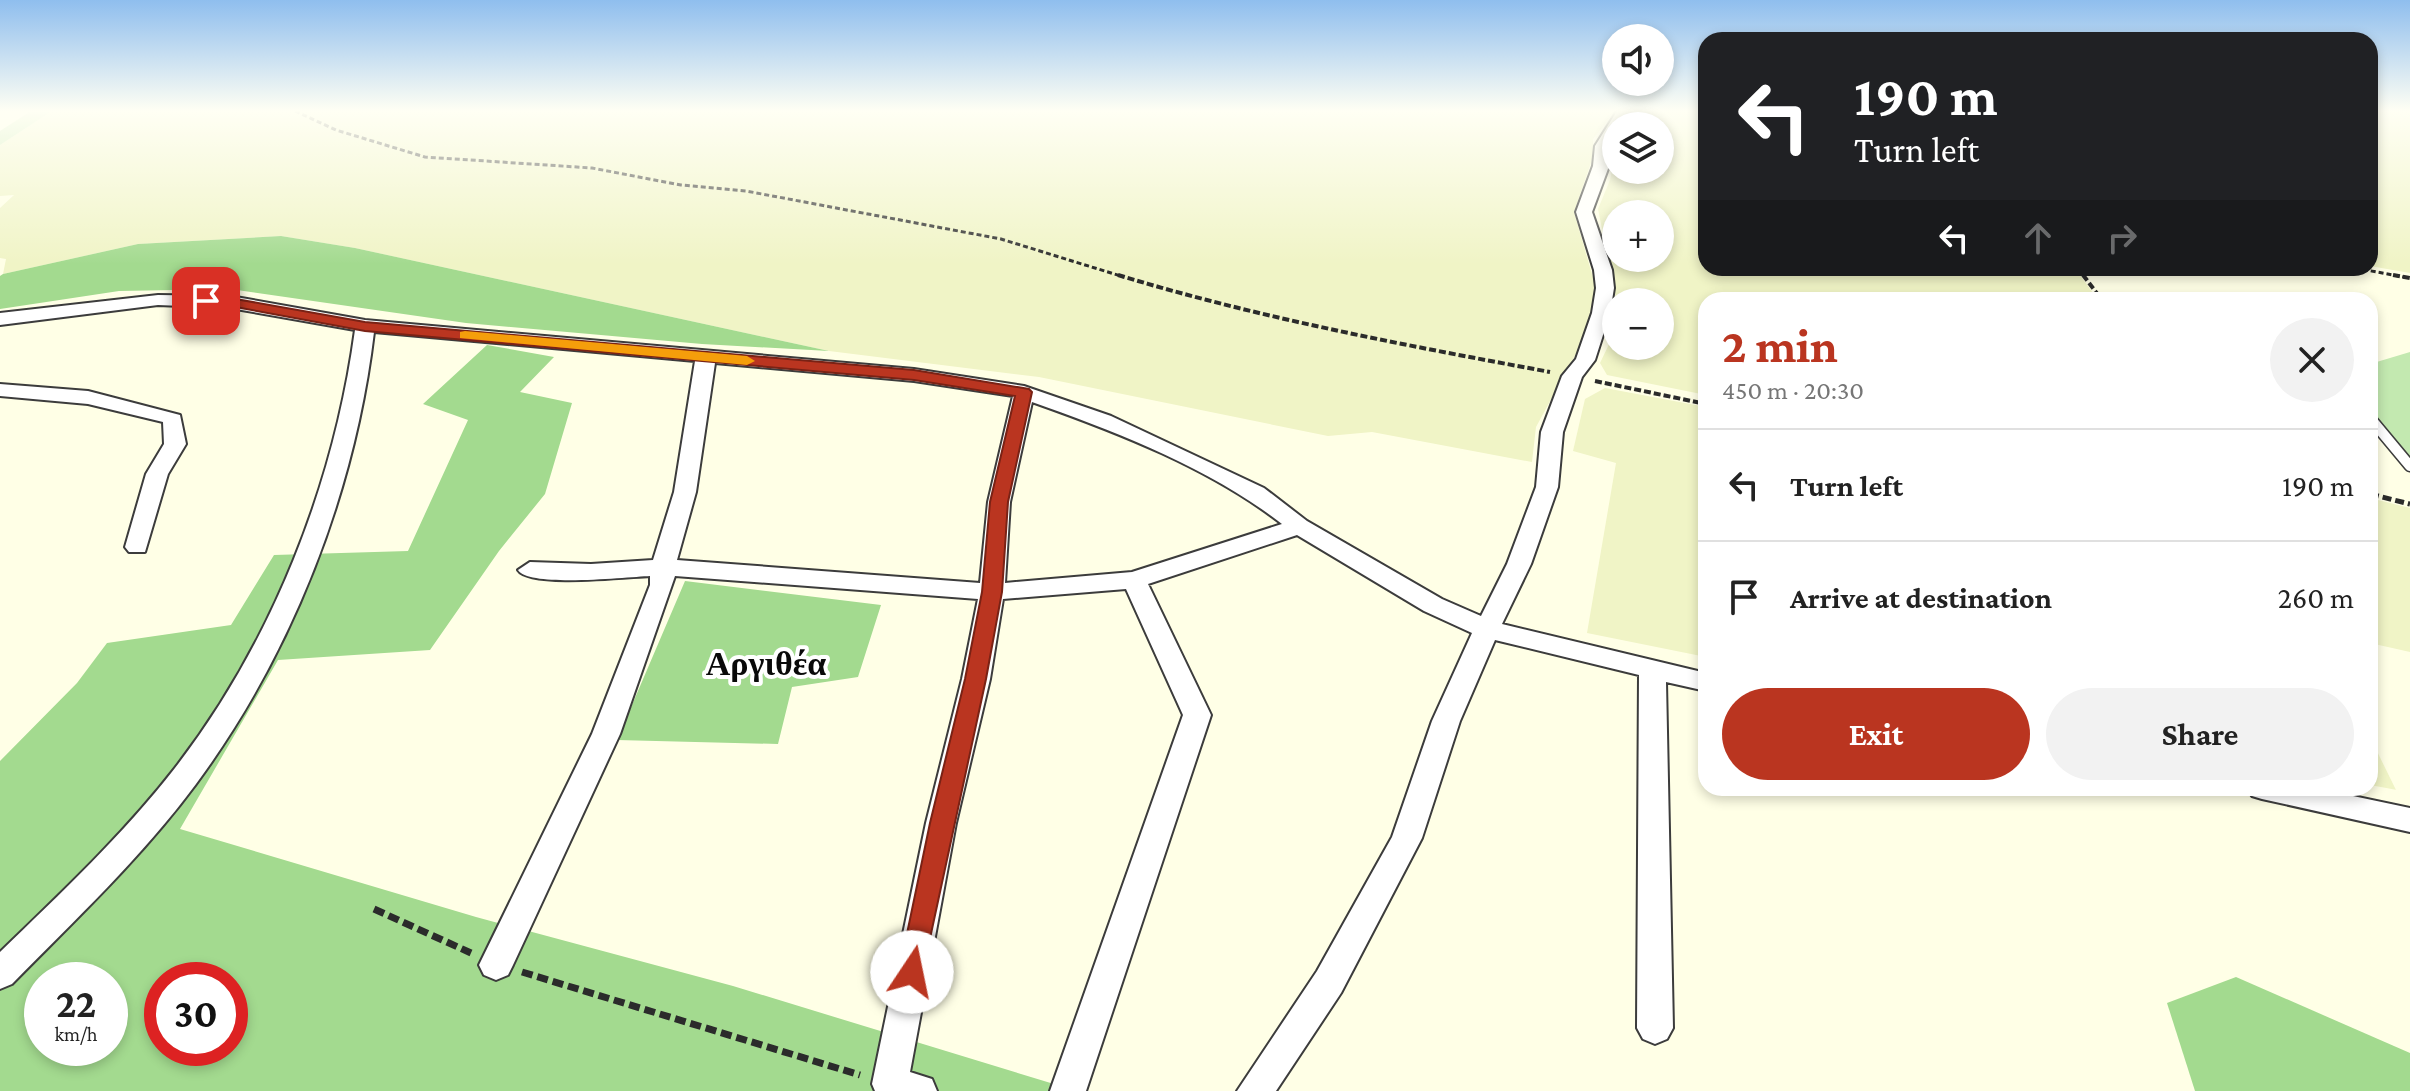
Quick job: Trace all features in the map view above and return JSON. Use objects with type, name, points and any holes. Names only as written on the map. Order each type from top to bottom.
[{"type":"street","points":[[1255,1091],[1329,982],[1407,838],[1446,721],[1519,564],[1547,487],[1552,432],[1572,376],[1585,360],[1593,340],[1605,288],[1584,212],[1601,162]]},
{"type":"street","points":[[0,319],[158,300],[230,302],[365,326],[914,375],[1024,392],[1104,420],[1256,493],[1299,526],[1433,605],[1487,629],[1698,680]]},
{"type":"street","points":[[0,974],[91,883],[187,774],[244,685],[327,504],[362,369],[365,326]]},
{"type":"street","points":[[496,965],[606,734],[662,585],[663,567],[685,492],[706,357]]},
{"type":"street","points":[[0,390],[97,398],[140,407],[173,419],[175,444],[157,474],[137,547]]},
{"type":"street","points":[[904,1088],[941,823],[992,592],[999,502],[1024,392]]},
{"type":"street","points":[[530,570],[591,572],[663,567],[992,592],[1134,580],[1299,526]]},
{"type":"street","points":[[1068,1091],[1197,715],[1134,580]]},
{"type":"street","points":[[1652,670],[1655,1028]]},
{"type":"street","points":[[2299,796],[2410,820]]},
{"type":"lane","points":[[2378,428],[2410,466]]},
{"type":"path","points":[[500,162],[592,168],[950,228],[1014,242],[1216,305],[1285,317],[1359,337],[1698,402]]},
{"type":"path","points":[[2378,272],[2410,278]]},
{"type":"path","points":[[2378,496],[2410,504]]},
{"type":"path","points":[[374,909],[496,965],[904,1088]]},
{"type":"green space","points":[[0,162],[1591,162],[1574,212],[1596,288],[1586,335],[1536,427],[1532,462],[1372,432],[1328,436],[1039,377],[829,351],[355,248],[281,236],[138,244],[3,274],[6,259],[0,258],[0,208],[14,195],[0,196]]},
{"type":"green space","points":[[1674,162],[1698,162],[1698,276],[2081,276],[2092,292],[1698,292],[1698,393],[1607,375],[1600,363],[1602,359],[1674,360],[1674,288],[1614,288],[1611,272],[1674,272],[1674,200],[1602,200],[1602,229],[1598,209],[1608,184],[1674,184]]},
{"type":"green space","points":[[2378,162],[2410,162],[2410,273],[2378,267]]},
{"type":"green space","points":[[281,236],[355,248],[829,351],[702,344],[466,323],[230,289],[119,291],[0,309],[0,276],[3,274],[138,244]]},
{"type":"green space","points":[[487,345],[554,357],[520,392],[572,403],[545,494],[499,551],[430,650],[278,660],[180,829],[476,917],[733,986],[1077,1091],[0,1091],[0,761],[77,683],[107,643],[231,625],[274,555],[408,551],[468,420],[423,404]]},
{"type":"green space","points":[[2410,352],[2410,466],[2378,418],[2378,362]]},
{"type":"green space","points":[[1605,388],[1698,405],[1698,655],[1587,633],[1616,463],[1573,451],[1585,399]]},
{"type":"green space","points":[[2378,500],[2410,508],[2410,652],[2378,645]]},
{"type":"green space","points":[[685,581],[881,605],[858,677],[792,687],[778,744],[617,740]]},
{"type":"green space","points":[[2378,753],[2396,790],[2378,787]]},
{"type":"green space","points":[[2236,977],[2410,1053],[2410,1091],[2195,1091],[2167,1003]]},
{"type":"slow traffic","points":[[465,335],[747,361]]},
{"type":"district","name":"Αργιθέα","points":[[766,663]]},
{"type":"route","points":[[206,301],[230,302],[365,326],[914,375],[1024,392],[999,502],[992,592],[976,679],[941,823],[912,972]]}]
